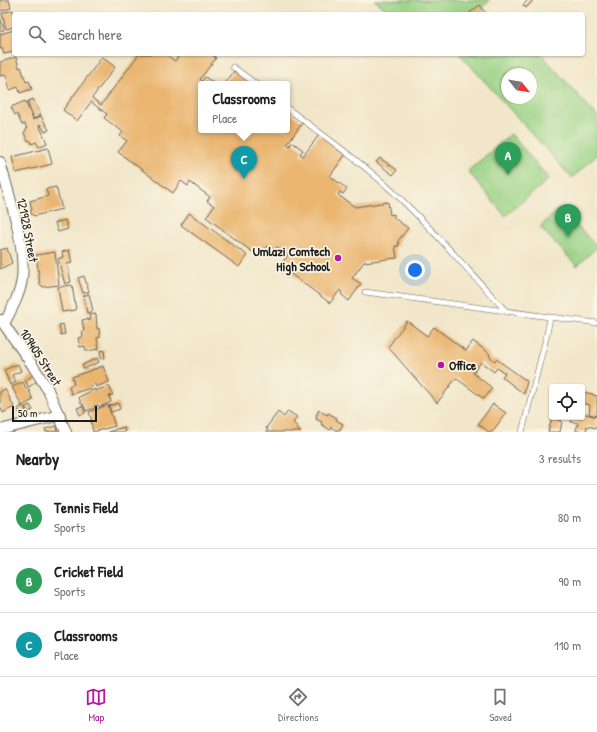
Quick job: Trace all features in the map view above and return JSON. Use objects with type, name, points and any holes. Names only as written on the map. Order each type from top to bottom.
[{"type":"street","name":"121928 Street","points":[[0,162],[19,236],[23,261],[22,280],[16,300],[2,322]]},
{"type":"street","name":"109405 Street","points":[[2,322],[48,390],[66,432]]},
{"type":"street","points":[[0,430],[60,415]]},
{"type":"lane","points":[[233,67],[252,81]]},
{"type":"lane","points":[[290,110],[389,188],[428,226],[507,312]]},
{"type":"lane","points":[[365,292],[597,323]]},
{"type":"lane","points":[[522,432],[550,317]]},
{"type":"green space","points":[[374,0],[490,0],[478,12],[391,12]]},
{"type":"green space","points":[[462,56],[543,56],[597,116],[597,155],[572,178],[505,104],[537,104],[537,68],[501,68],[501,99]]},
{"type":"green space","points":[[511,134],[549,179],[505,216],[468,171]]},
{"type":"green space","points":[[560,208],[597,247],[577,266],[540,227]]},
{"type":"building","points":[[0,0],[9,0],[11,8],[0,11]]},
{"type":"building","points":[[528,0],[533,0],[526,8],[523,5]]},
{"type":"building","points":[[480,5],[485,12],[471,12]]},
{"type":"building","points":[[13,10],[12,28],[6,29],[2,13]]},
{"type":"building","points":[[0,17],[4,30],[0,31]]},
{"type":"building","points":[[12,31],[12,52],[4,54],[2,48],[0,49],[0,34]]},
{"type":"building","points":[[138,56],[168,56],[175,61],[179,56],[214,56],[216,58],[200,79],[202,81],[198,81],[198,133],[290,133],[290,112],[303,122],[287,144],[290,146],[292,142],[303,150],[300,154],[303,156],[319,135],[345,155],[330,176],[347,189],[343,194],[340,192],[338,195],[355,207],[388,202],[390,215],[394,214],[394,218],[408,228],[398,241],[399,246],[395,246],[397,258],[364,262],[352,278],[361,284],[349,301],[341,294],[342,292],[340,290],[330,303],[280,266],[288,255],[277,247],[275,251],[268,246],[259,257],[206,217],[214,206],[207,201],[210,197],[190,182],[188,186],[181,181],[173,193],[118,152],[127,141],[120,136],[123,132],[104,118],[107,114],[91,102],[77,121],[63,110],[102,57],[115,67],[92,98],[101,105]]},
{"type":"building","points":[[16,57],[19,68],[21,67],[26,82],[29,81],[32,89],[20,93],[18,87],[10,90],[6,75],[0,76],[0,62]]},
{"type":"building","points":[[234,71],[248,81],[227,81]]},
{"type":"building","points":[[205,77],[211,81],[202,81]]},
{"type":"building","points":[[33,99],[41,115],[34,119],[27,102]]},
{"type":"building","points":[[25,101],[33,120],[41,116],[49,130],[45,132],[40,124],[39,125],[47,143],[39,147],[36,142],[32,144],[30,140],[28,141],[24,133],[27,129],[25,124],[22,125],[17,114],[15,115],[11,107]]},
{"type":"building","points":[[48,148],[52,164],[16,173],[12,157]]},
{"type":"building","points":[[380,158],[397,170],[393,175],[376,162]]},
{"type":"building","points":[[56,187],[62,209],[34,216],[32,215],[30,211],[32,210],[30,201],[48,196],[46,189]]},
{"type":"building","points":[[189,213],[247,255],[239,267],[181,225]]},
{"type":"building","points":[[65,220],[68,229],[58,232],[55,223]]},
{"type":"building","points":[[7,248],[12,263],[0,269],[0,250]]},
{"type":"building","points":[[69,250],[72,263],[67,264],[71,282],[65,284],[58,259],[63,257],[62,252]]},
{"type":"building","points":[[55,252],[59,285],[43,287],[40,284],[36,255]]},
{"type":"building","points":[[84,276],[89,292],[83,293],[78,278]]},
{"type":"building","points":[[72,285],[76,310],[62,312],[58,287]]},
{"type":"building","points":[[89,294],[93,311],[87,313],[83,296]]},
{"type":"building","points":[[96,314],[97,329],[99,328],[100,337],[97,338],[99,349],[86,351],[85,346],[80,347],[78,338],[83,337],[82,331],[84,331],[82,320],[88,319],[88,321],[90,320],[89,315]]},
{"type":"building","name":"Office","points":[[407,321],[427,336],[434,327],[466,351],[473,341],[490,354],[489,356],[495,361],[496,359],[527,381],[524,394],[502,377],[505,373],[497,368],[494,372],[481,362],[473,373],[492,388],[484,399],[456,378],[437,403],[388,347]]},
{"type":"building","points":[[63,324],[65,334],[61,335],[59,325]]},
{"type":"building","points":[[104,350],[105,358],[101,359],[100,351]]},
{"type":"building","points":[[97,358],[99,362],[84,369],[82,365]]},
{"type":"building","points":[[18,364],[21,371],[12,375],[16,382],[10,385],[4,370]]},
{"type":"building","points":[[103,366],[109,382],[96,387],[95,384],[90,386],[91,388],[71,394],[69,386],[74,384],[72,377]]},
{"type":"building","points":[[33,375],[37,381],[29,387],[25,381]]},
{"type":"building","points":[[23,382],[26,389],[28,388],[33,400],[22,406],[12,387]]},
{"type":"building","points":[[109,386],[113,395],[109,396],[111,402],[99,407],[98,405],[94,406],[95,408],[86,411],[83,404],[81,404],[79,397],[95,389],[95,391]]},
{"type":"building","points":[[5,389],[14,407],[3,413],[0,406],[0,392]]},
{"type":"building","points":[[585,393],[597,396],[597,416],[589,414],[590,405],[585,404]]},
{"type":"building","points":[[118,403],[120,409],[111,412],[109,406]]},
{"type":"building","points":[[493,404],[506,413],[492,432],[489,432],[478,424]]},
{"type":"building","points":[[30,405],[33,410],[28,412],[25,407]]},
{"type":"building","points":[[108,405],[115,426],[93,432],[89,412]]},
{"type":"building","points":[[83,406],[85,413],[80,415],[77,408]]},
{"type":"building","points":[[22,407],[25,410],[22,413],[19,410]]},
{"type":"building","points":[[319,410],[327,415],[328,413],[337,418],[336,420],[343,424],[340,430],[338,429],[337,431],[331,427],[330,430],[321,424],[322,422],[316,419]]},
{"type":"building","points":[[288,411],[297,417],[293,423],[301,432],[266,432],[268,429],[266,428],[278,412],[284,417]]},
{"type":"building","points":[[585,414],[597,417],[597,428],[587,426],[586,432],[576,431],[578,423],[571,422],[571,420],[585,420]]},
{"type":"building","points":[[551,420],[562,421],[560,432],[548,432]]},
{"type":"building","points":[[57,426],[58,432],[46,432],[45,429]]},
{"type":"building","points":[[124,427],[125,432],[108,432]]},
{"type":"place","name":"Tennis Field","points":[[508,175]]},
{"type":"place","name":"Classrooms","points":[[244,179]]},
{"type":"place","name":"Cricket Field","points":[[568,237]]},
{"type":"place","name":"Umlazi Comtech High School","points":[[338,258]]},
{"type":"place","name":"Office","points":[[441,365]]}]
